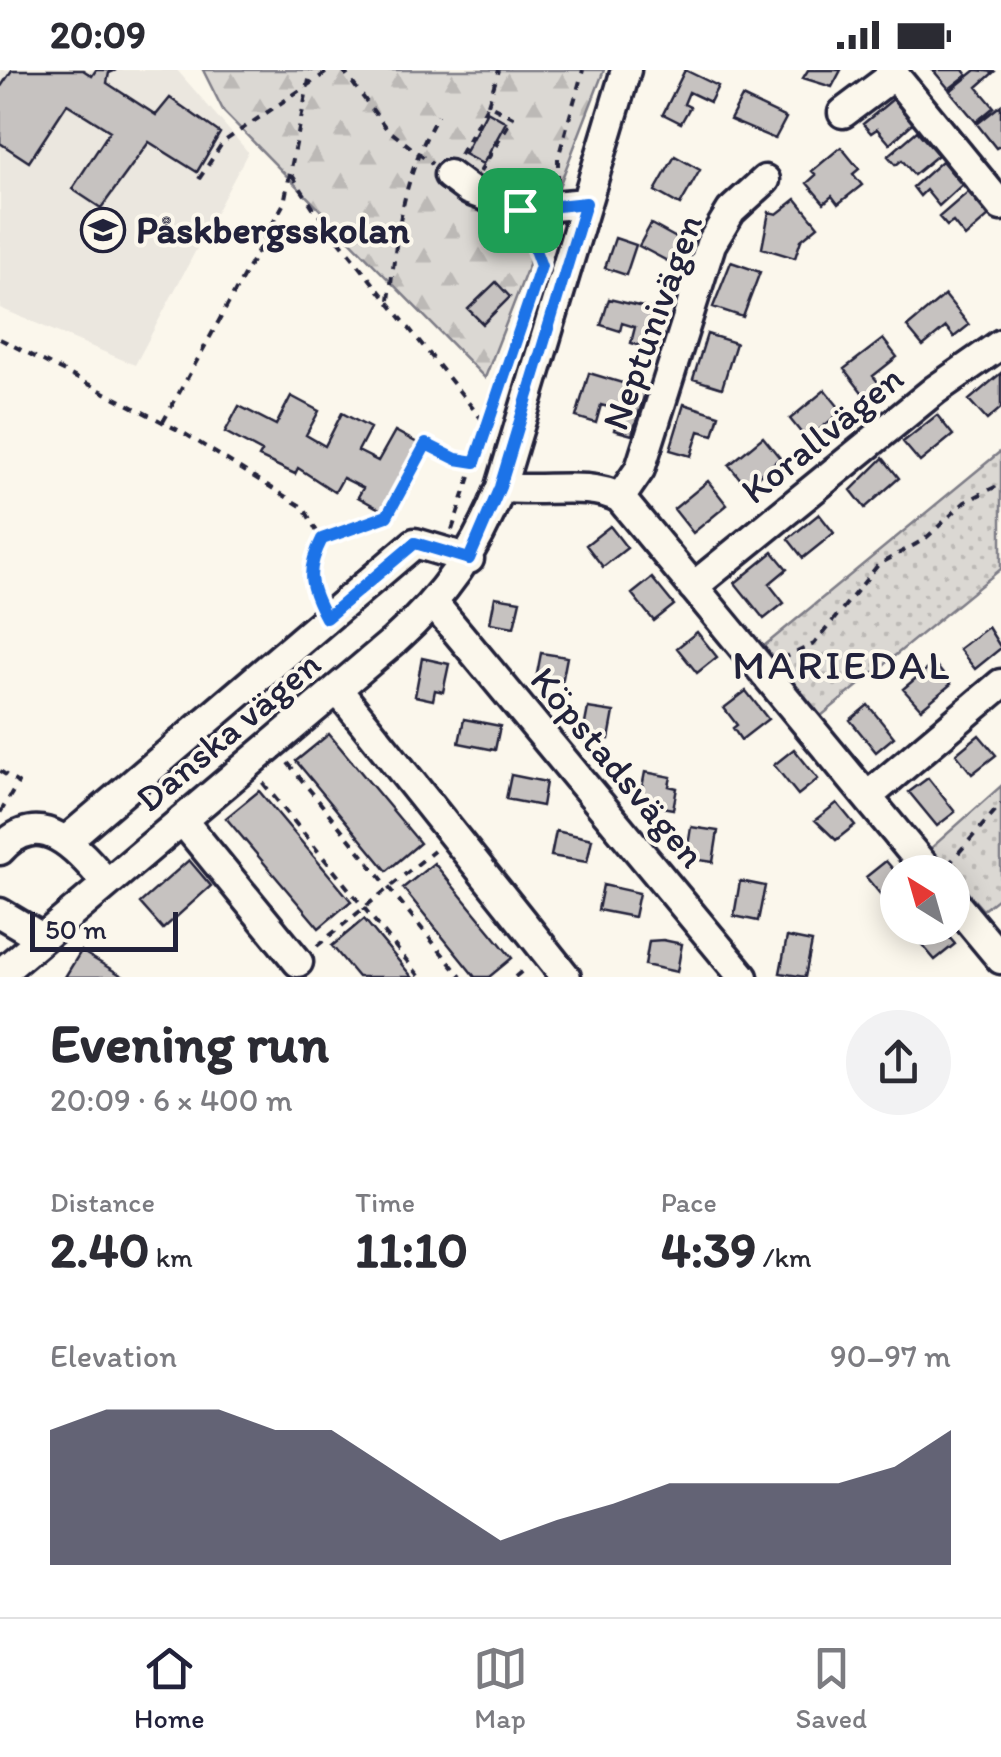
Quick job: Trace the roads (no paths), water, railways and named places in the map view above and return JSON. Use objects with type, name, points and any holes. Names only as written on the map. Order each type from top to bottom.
[{"type":"street","name":"Danska vägen","points":[[0,974],[434,604],[457,555],[500,487],[572,204],[626,70]]},
{"type":"street","points":[[843,113],[893,72],[1001,206]]},
{"type":"street","name":"Neptunivägen","points":[[620,498],[640,469],[711,244],[731,210],[765,180]]},
{"type":"street","points":[[459,183],[520,210],[572,204]]},
{"type":"street","name":"Korallvägen","points":[[694,587],[935,390],[1001,344]]},
{"type":"street","points":[[500,487],[597,490],[620,498],[915,855]]},
{"type":"street","points":[[67,840],[415,543],[457,555]]},
{"type":"street","name":"Köpstadsvägen","points":[[434,604],[743,977]]},
{"type":"street","points":[[867,797],[1001,684]]},
{"type":"street","points":[[337,689],[566,977]]},
{"type":"street","points":[[182,820],[298,962]]},
{"type":"street","points":[[0,850],[23,831],[45,830],[67,840],[106,882]]},
{"type":"street","points":[[0,913],[42,938]]},
{"type":"street","points":[[970,922],[1001,959]]},
{"type":"place","name":"Påskbergsskolan","points":[[103,230]]},
{"type":"district","name":"MARIEDAL","points":[[842,664]]}]
